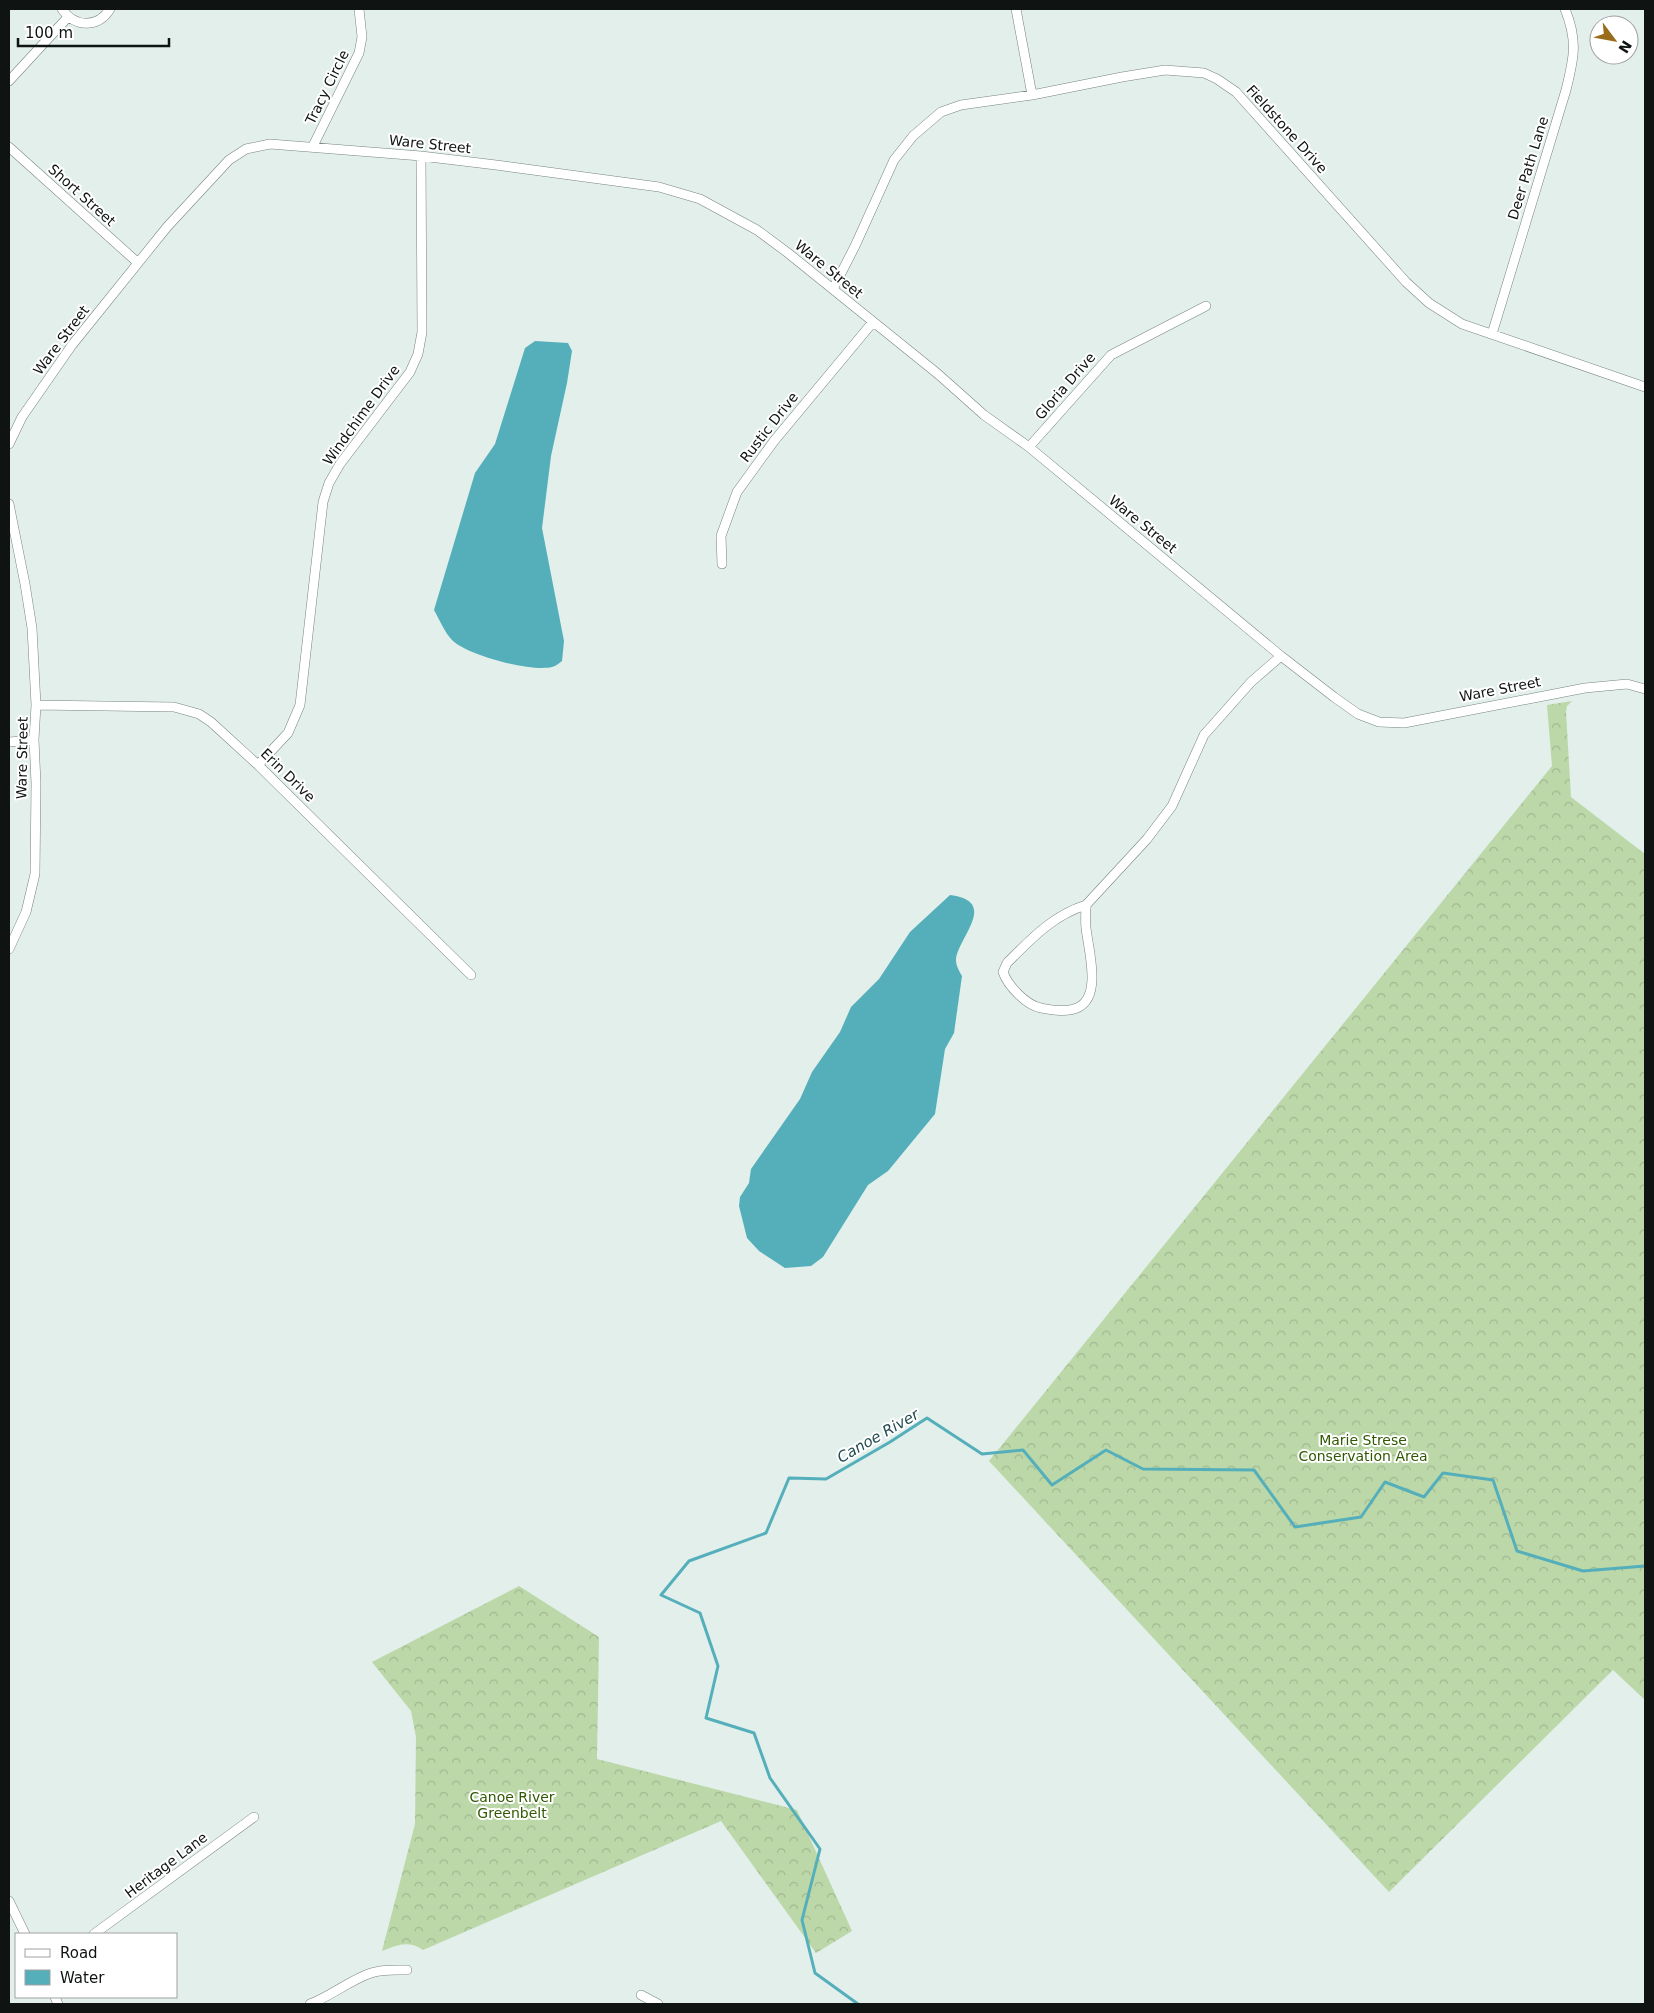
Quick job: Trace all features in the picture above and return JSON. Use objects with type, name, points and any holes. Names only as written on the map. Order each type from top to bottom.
[{"type":"street","points":[[62,9],[75,22],[92,23],[100,20],[110,9]]},
{"type":"street","name":"Tracy Circle","points":[[313,146],[359,53],[362,37],[359,9]]},
{"type":"street","points":[[1016,9],[1032,95]]},
{"type":"street","name":"Deer Path Lane","points":[[1492,334],[1566,90],[1574,57],[1573,37],[1565,9]]},
{"type":"street","points":[[9,81],[68,17]]},
{"type":"street","name":"Fieldstone Drive","points":[[833,289],[855,246],[894,160],[927,122],[941,112],[961,105],[1032,95],[1165,70],[1204,73],[1228,85],[1243,99],[1406,282],[1429,303],[1462,324],[1645,388]]},
{"type":"street","name":"Ware Street","points":[[9,444],[22,417],[44,384],[137,262],[206,183],[234,157],[246,149],[270,144],[313,146],[421,156],[659,187],[700,199],[757,230],[938,374],[984,415],[1029,448],[1281,656],[1358,714],[1379,722],[1404,723],[1584,688],[1627,684],[1645,688]]},
{"type":"street","name":"Short Street","points":[[9,147],[137,262]]},
{"type":"street","name":"Windchime Drive","points":[[258,765],[288,733],[300,705],[323,502],[327,488],[340,464],[410,372],[418,354],[422,332],[421,156]]},
{"type":"street","name":"Gloria Drive","points":[[1029,448],[1111,355],[1206,306]]},
{"type":"street","name":"Rustic Drive","points":[[722,564],[721,536],[737,492],[774,441],[872,322]]},
{"type":"street","name":"Ware Street","points":[[9,504],[32,628],[36,705],[34,740],[36,783],[34,874],[26,912],[9,949]]},
{"type":"street","points":[[1086,905],[1086,926],[1092,965],[1091,988],[1086,1001],[1079,1007],[1067,1010],[1036,1007],[1006,980],[1003,972],[1007,963],[1057,918],[1072,909],[1086,905],[1147,839],[1172,806],[1204,735],[1251,682],[1281,656]]},
{"type":"street","name":"Erin Drive","points":[[36,705],[174,707],[199,714],[211,722],[258,765],[471,974]]},
{"type":"street","points":[[9,742],[34,740]]},
{"type":"street","name":"Heritage Lane","points":[[95,1933],[254,1817]]},
{"type":"street","points":[[9,1901],[25,1933]]},
{"type":"street","points":[[310,2004],[327,2001],[369,1974],[382,1971],[406,1970]]},
{"type":"street","points":[[640,1995],[658,2004]]},
{"type":"green space","name":"Marie Strese Conservation Area","points":[[1572,701],[1567,706],[1566,712],[1571,797],[1645,854],[1645,1700],[1613,1670],[1389,1892],[989,1461],[1552,766],[1547,705]]},
{"type":"green space","name":"Canoe River Greenbelt","points":[[519,1586],[599,1637],[597,1759],[797,1810],[852,1931],[816,1953],[721,1821],[423,1950],[408,1944],[398,1945],[382,1951],[415,1824],[416,1737],[411,1711],[372,1662]]},
{"type":"water","points":[[535,341],[568,343],[572,351],[551,456],[542,528],[564,641],[562,661],[553,667],[543,668],[500,661],[485,657],[460,646],[449,637],[434,610],[475,473],[495,444],[525,348]]},
{"type":"water","points":[[950,895],[964,898],[971,903],[974,910],[970,926],[956,957],[962,976],[954,1033],[945,1049],[935,1114],[888,1171],[868,1185],[823,1257],[811,1266],[785,1268],[759,1251],[747,1238],[739,1206],[740,1197],[749,1183],[751,1169],[800,1099],[812,1072],[840,1032],[851,1007],[879,979],[910,932]]},
{"type":"waterway","name":"Canoe River","points":[[858,2004],[815,1973],[802,1920],[820,1849],[770,1778],[754,1733],[706,1718],[718,1666],[700,1613],[661,1595],[689,1561],[766,1533],[789,1478],[826,1479],[927,1418],[982,1454],[1023,1450],[1052,1485],[1106,1450],[1143,1469],[1254,1470],[1295,1527],[1361,1517],[1385,1482],[1424,1497],[1443,1473],[1493,1480],[1517,1551],[1583,1571],[1645,1566]]}]
